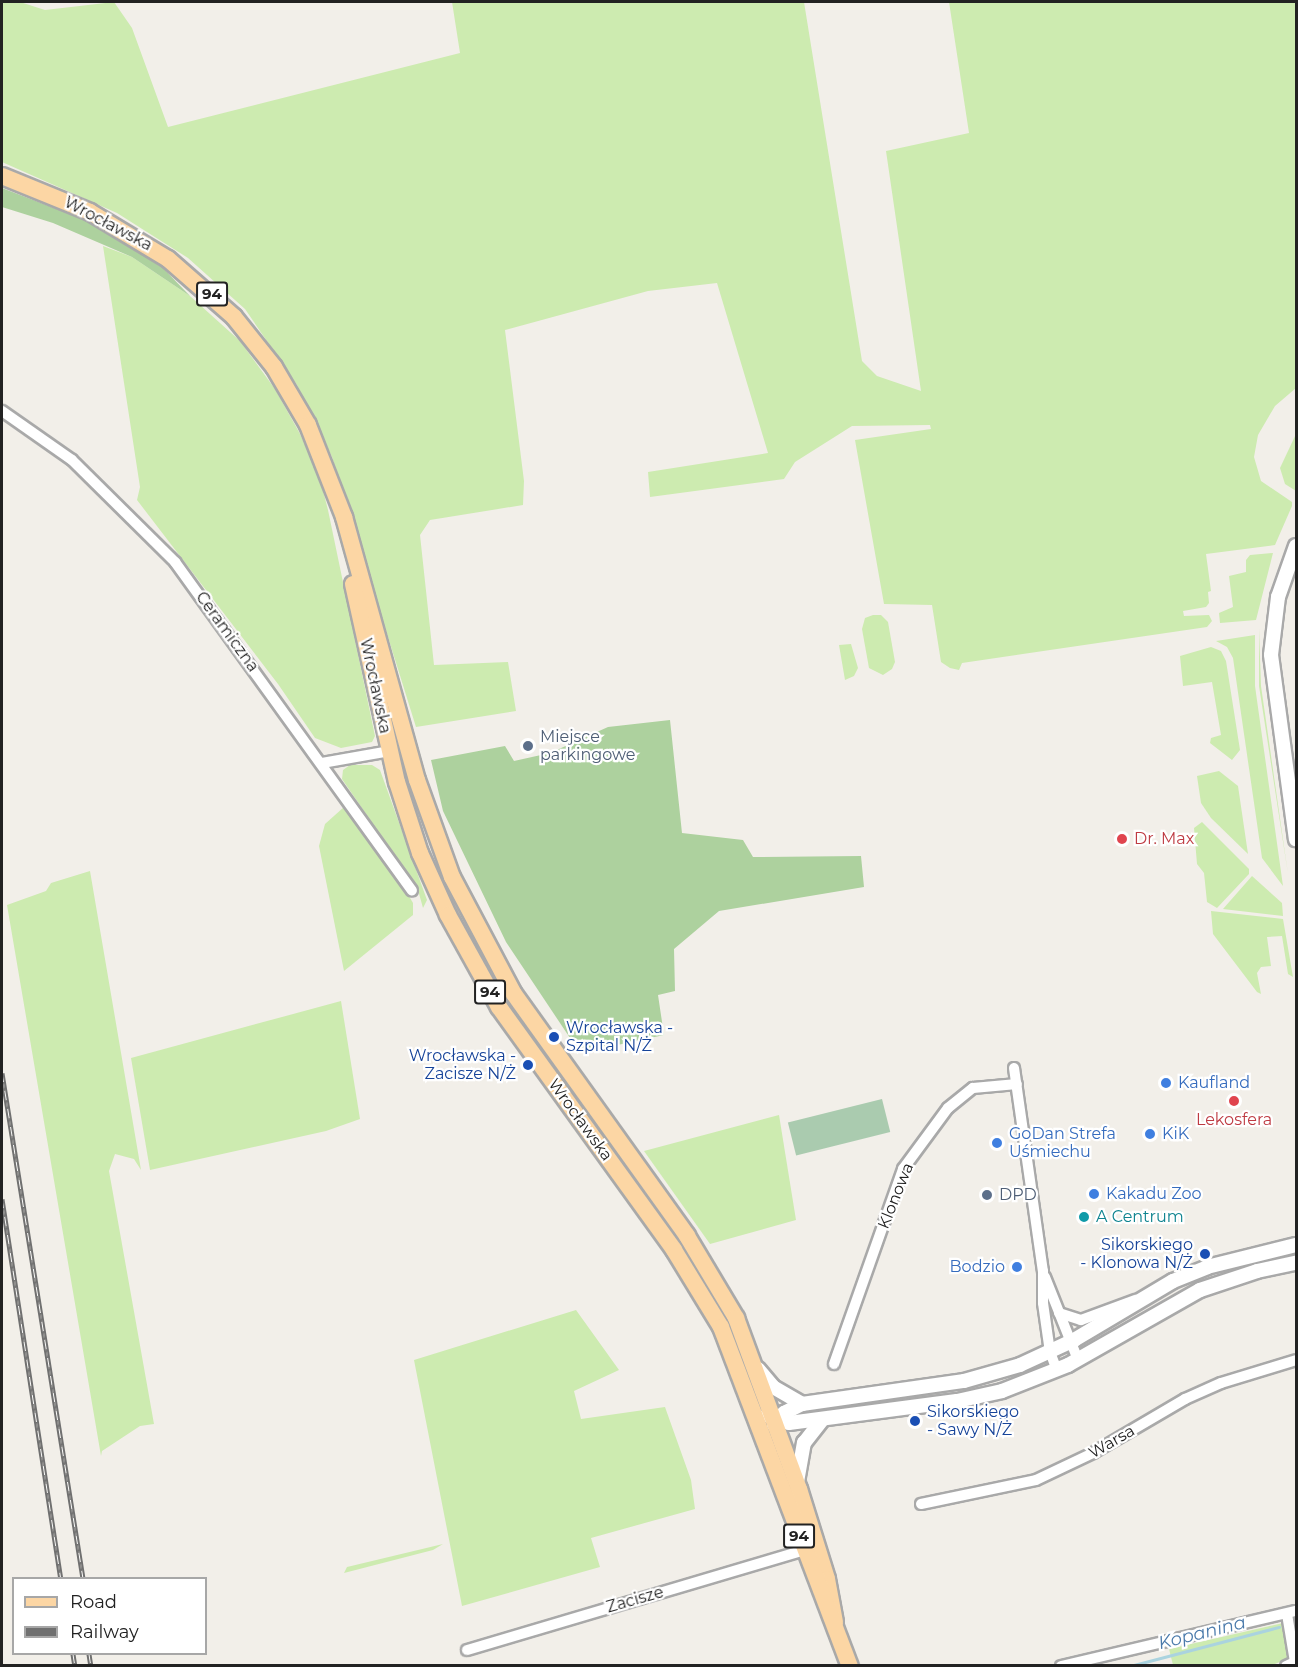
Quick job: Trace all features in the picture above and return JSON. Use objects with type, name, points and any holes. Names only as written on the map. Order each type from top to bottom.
[{"type":"main road","name":"Wrocławska","points":[[2,176],[133,234],[204,286],[274,367],[308,425],[336,500],[395,691],[427,813],[465,907],[514,994],[701,1257],[736,1318],[758,1369],[797,1482],[827,1579],[835,1622]]},
{"type":"main road","name":"Wrocławska","points":[[336,500],[390,751],[420,853],[474,966],[499,1007],[698,1286],[721,1327],[748,1393],[804,1550],[835,1622],[850,1665]]},
{"type":"street","name":"Ceramiczna","points":[[2,411],[72,460],[175,562],[412,891]]},
{"type":"street","points":[[1295,554],[1274,614],[1271,665],[1296,839]]},
{"type":"street","points":[[322,764],[390,751]]},
{"type":"street","points":[[1014,1068],[1043,1271],[1043,1303],[1050,1353],[1057,1370]]},
{"type":"street","name":"Klonowa","points":[[834,1364],[903,1169],[948,1108],[973,1088],[1017,1083]]},
{"type":"street","points":[[768,1448],[769,1432],[776,1420],[802,1404],[982,1377],[1050,1353],[1141,1299],[1207,1267],[1296,1245]]},
{"type":"street","points":[[748,1393],[776,1420],[789,1423],[976,1398],[1057,1370],[1153,1313],[1200,1290],[1257,1271],[1296,1263]]},
{"type":"street","points":[[1043,1271],[1078,1359]]},
{"type":"street","points":[[1059,1313],[1081,1320],[1141,1299]]},
{"type":"street","name":"Warsa","points":[[921,1504],[1036,1480],[1093,1453],[1185,1399],[1221,1383],[1296,1360]]},
{"type":"street","points":[[758,1369],[773,1387],[802,1404]]},
{"type":"street","points":[[797,1482],[804,1443],[822,1420]]},
{"type":"street","name":"Zacisze","points":[[467,1650],[804,1550]]},
{"type":"street","points":[[1061,1665],[1292,1612],[1295,1662],[1286,1665]]},
{"type":"green space","points":[[2,2],[20,2],[45,10],[114,2],[132,28],[168,127],[460,53],[452,2],[804,2],[862,361],[877,376],[921,391],[886,151],[969,133],[949,2],[1296,2],[1296,388],[1275,406],[1258,435],[1254,457],[1261,481],[1292,502],[1292,506],[1275,545],[1206,554],[1211,591],[1208,592],[1209,603],[1206,607],[1183,611],[1184,616],[1209,615],[1212,621],[1207,627],[962,663],[959,670],[950,668],[941,662],[932,605],[884,604],[855,440],[931,429],[930,425],[852,426],[795,462],[784,479],[650,497],[648,472],[768,453],[717,283],[648,291],[505,330],[524,481],[523,505],[430,520],[420,535],[434,665],[508,662],[516,711],[416,727],[332,457],[297,385],[245,309],[188,258],[117,213],[2,162]]},
{"type":"green space","points":[[2,188],[85,220],[161,266],[190,296],[132,257],[53,223],[2,207]]},
{"type":"green space","points":[[103,246],[132,257],[190,296],[240,341],[275,389],[299,432],[319,475],[328,510],[375,736],[372,742],[341,748],[315,738],[278,684],[137,500],[140,487]]},
{"type":"green space","points":[[1296,434],[1296,491],[1285,484],[1280,468]]},
{"type":"green space","points":[[1273,553],[1256,620],[1220,623],[1219,613],[1233,607],[1229,576],[1246,572],[1246,560],[1250,555]]},
{"type":"green space","points":[[881,615],[888,622],[895,662],[892,669],[883,675],[869,668],[862,629],[865,618]]},
{"type":"green space","points":[[1259,628],[1261,686],[1288,874],[1259,686]]},
{"type":"green space","points":[[1255,635],[1255,686],[1283,886],[1262,858],[1233,658],[1227,647],[1216,641]]},
{"type":"green space","points":[[851,644],[858,668],[854,676],[845,680],[839,645]]},
{"type":"green space","points":[[1211,647],[1221,651],[1226,661],[1240,750],[1232,760],[1210,743],[1211,738],[1221,735],[1212,682],[1183,686],[1180,656]]},
{"type":"green space","points":[[670,720],[682,833],[743,840],[753,857],[861,856],[864,887],[719,911],[674,949],[675,991],[658,995],[664,1035],[580,1053],[506,942],[443,811],[431,760],[505,746],[514,761],[550,753],[608,727]]},
{"type":"green space","points":[[350,765],[372,765],[380,770],[427,900],[423,908],[418,890],[342,779],[343,770]]},
{"type":"green space","points":[[1219,771],[1238,786],[1248,854],[1211,818],[1201,803],[1197,776]]},
{"type":"green space","points":[[344,807],[406,891],[413,903],[413,915],[344,971],[319,846],[325,824]]},
{"type":"green space","points":[[1202,822],[1249,869],[1249,874],[1217,908],[1207,902],[1204,873],[1197,864],[1194,828]]},
{"type":"green space","points":[[90,871],[141,1170],[134,1159],[115,1154],[109,1171],[154,1424],[140,1426],[102,1451],[101,1456],[7,905],[46,891],[51,883]]},
{"type":"green space","points":[[1252,876],[1282,903],[1283,916],[1223,909]]},
{"type":"green space","points":[[1211,911],[1283,919],[1293,977],[1288,974],[1282,936],[1267,937],[1271,966],[1261,967],[1257,973],[1261,994],[1257,992],[1213,934]]},
{"type":"green space","points":[[341,1001],[360,1119],[326,1131],[150,1170],[131,1058]]},
{"type":"green space","points":[[882,1099],[890,1132],[796,1155],[788,1122]]},
{"type":"green space","points":[[779,1115],[796,1220],[710,1244],[644,1151]]},
{"type":"green space","points":[[576,1310],[619,1370],[574,1391],[581,1419],[665,1407],[691,1480],[695,1509],[591,1538],[600,1567],[462,1606],[414,1360]]},
{"type":"green space","points":[[443,1544],[433,1550],[344,1573],[347,1567]]},
{"type":"green space","points":[[1283,1623],[1291,1649],[1287,1659],[1270,1666],[1173,1665],[1169,1649]]},
{"type":"waterway","name":"Kopanina","points":[[1130,1666],[1279,1627]]},
{"type":"railway","points":[[2,1073],[83,1577]]},
{"type":"railway","points":[[2,1199],[61,1577]]},
{"type":"railway","points":[[73,1655],[75,1666]]},
{"type":"railway","points":[[89,1655],[91,1666]]},
{"type":"place","name":"Miejsce parkingowe","points":[[528,746]]},
{"type":"place","name":"Dr. Max","points":[[1122,839]]},
{"type":"place","name":"Wrocławska - Szpital N/Ż","points":[[554,1037]]},
{"type":"place","name":"Wrocławska - Zacisze N/Ż","points":[[528,1065]]},
{"type":"place","name":"Kaufland","points":[[1166,1083]]},
{"type":"place","name":"Lekosfera","points":[[1234,1101]]},
{"type":"place","name":"KiK","points":[[1150,1134]]},
{"type":"place","name":"GoDan Strefa Uśmiechu","points":[[997,1143]]},
{"type":"place","name":"Kakadu Zoo","points":[[1094,1194]]},
{"type":"place","name":"DPD","points":[[987,1195]]},
{"type":"place","name":"A Centrum","points":[[1084,1217]]},
{"type":"place","name":"Sikorskiego - Klonowa N/Ż","points":[[1205,1254]]},
{"type":"place","name":"Bodzio","points":[[1017,1267]]},
{"type":"place","name":"Sikorskiego - Sawy N/Ż","points":[[915,1421]]}]
